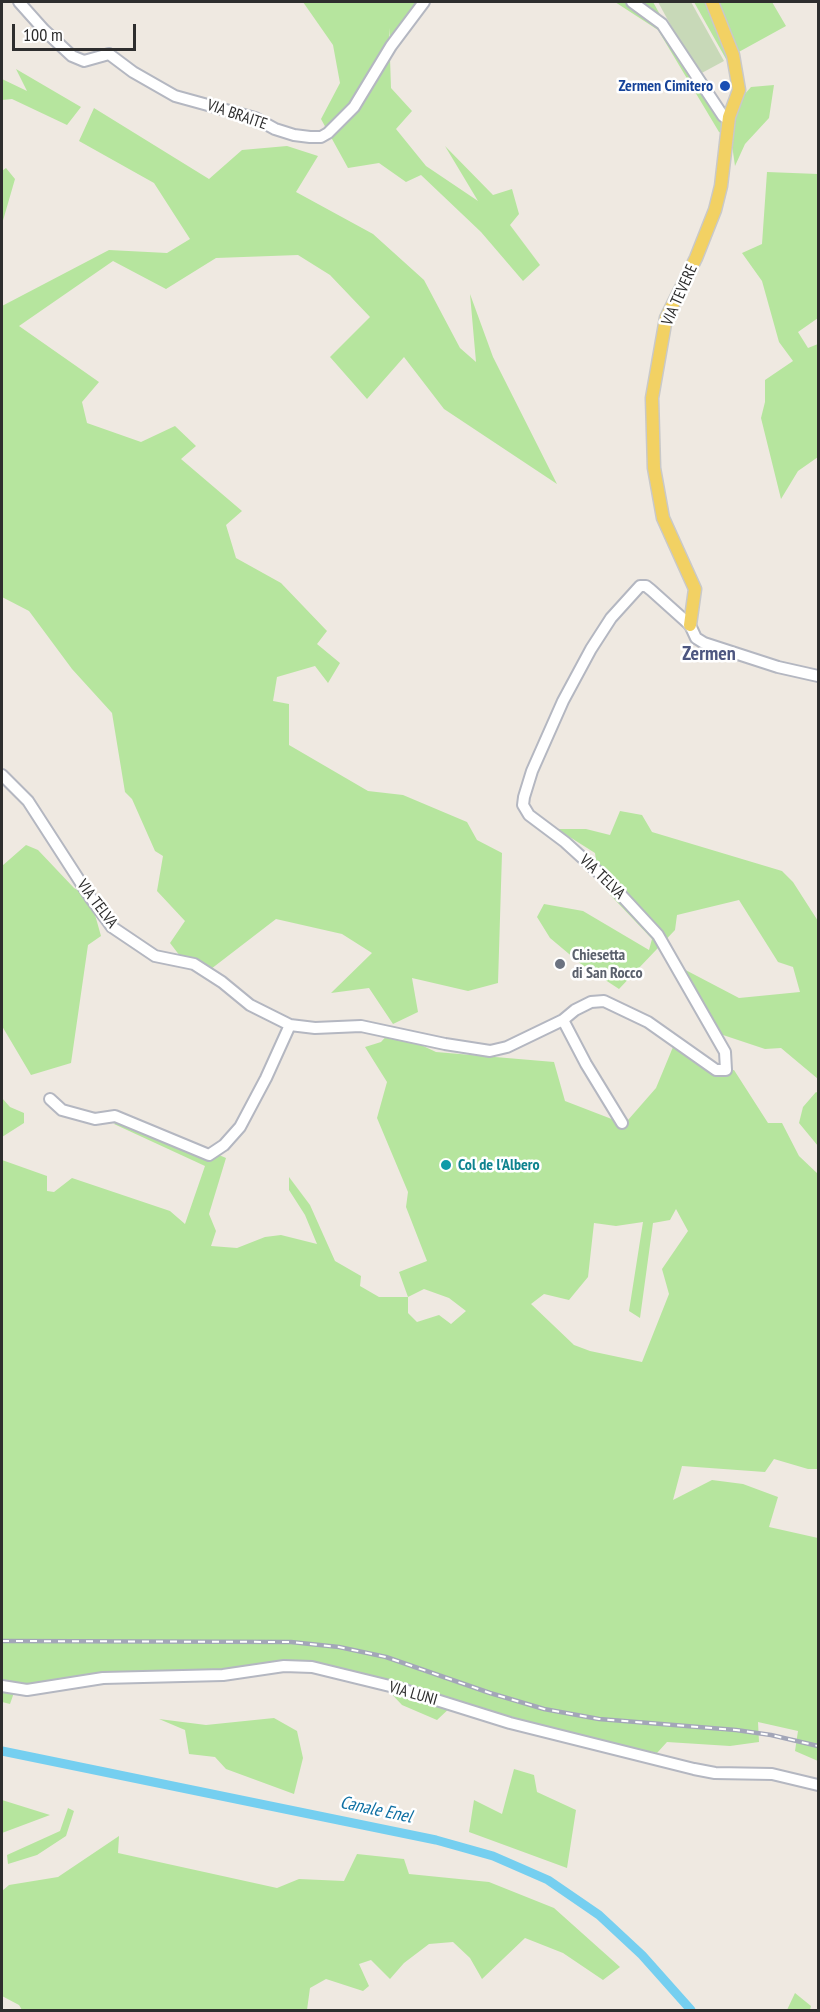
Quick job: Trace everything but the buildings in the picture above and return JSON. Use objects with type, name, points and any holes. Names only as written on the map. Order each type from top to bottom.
[{"type":"main road","name":"VIA TEVERE","points":[[690,626],[695,589],[663,518],[654,468],[652,398],[666,318],[696,258],[722,186],[729,120],[739,90],[732,55],[712,2]]},
{"type":"street","name":"VIA BRAITE","points":[[19,2],[72,56],[84,61],[109,54],[133,72],[175,96],[255,118],[275,129],[294,135],[310,137],[328,133],[354,107],[391,46],[424,2]]},
{"type":"street","points":[[632,2],[662,24],[723,116],[729,120]]},
{"type":"street","name":"VIA TELVA","points":[[2,775],[28,801],[112,927],[155,956],[194,964],[222,982],[250,1005],[290,1025],[315,1028],[361,1026],[445,1044],[489,1050],[507,1047],[562,1020],[591,1002],[603,1001],[648,1022],[716,1070],[726,1070],[725,1052],[658,935],[609,882],[565,842],[529,816],[523,805],[532,771],[563,701],[611,618],[640,586],[646,586],[690,626]]},
{"type":"street","points":[[690,626],[696,638],[704,644],[778,667],[819,676]]},
{"type":"street","points":[[562,1020],[600,1089],[622,1123]]},
{"type":"street","points":[[50,1099],[62,1110],[95,1119],[115,1116],[208,1155],[224,1145],[240,1127],[267,1078],[290,1025]]},
{"type":"street","name":"VIA LUNI","points":[[2,1686],[27,1690],[103,1678],[223,1675],[284,1666],[312,1667],[398,1688],[510,1723],[694,1769],[715,1773],[772,1774],[819,1785]]},
{"type":"green space","points":[[303,2],[424,2],[391,46],[389,28],[391,88],[412,111],[396,129],[426,166],[478,201],[445,146],[493,195],[512,189],[519,214],[510,225],[540,265],[523,281],[481,232],[421,175],[406,182],[379,163],[348,168],[321,119],[340,83],[333,45]]},
{"type":"green space","points":[[615,2],[653,2],[720,122],[751,87],[774,85],[769,118],[745,144],[735,166],[731,138],[719,132],[658,30]]},
{"type":"green space","points":[[658,2],[691,2],[724,61],[698,75]]},
{"type":"green space","points":[[694,2],[772,2],[786,26],[726,59]]},
{"type":"green space","points":[[16,69],[81,107],[67,125],[12,99],[2,100],[2,79],[27,91]]},
{"type":"green space","points":[[94,108],[209,179],[242,150],[287,146],[318,156],[296,192],[373,234],[424,280],[460,348],[476,362],[470,294],[493,357],[557,484],[444,409],[404,357],[367,399],[330,357],[370,317],[330,275],[298,255],[216,258],[166,289],[113,261],[19,326],[99,382],[82,402],[87,423],[141,442],[175,426],[196,446],[181,459],[242,511],[226,525],[236,558],[281,583],[327,631],[317,644],[340,663],[328,683],[315,666],[277,677],[273,701],[289,704],[289,745],[368,791],[403,795],[467,822],[477,840],[502,853],[498,983],[468,991],[412,978],[418,1012],[393,1024],[369,988],[331,993],[372,953],[342,934],[276,919],[211,969],[180,956],[170,943],[185,921],[157,891],[163,856],[155,851],[132,799],[125,792],[112,713],[72,669],[29,611],[2,597],[2,306],[109,250],[167,253],[190,239],[154,183],[79,141]]},
{"type":"green space","points":[[6,168],[15,179],[2,224],[2,171]]},
{"type":"green space","points":[[767,172],[818,174],[818,318],[798,332],[808,348],[818,344],[818,457],[798,471],[781,499],[761,418],[765,402],[765,380],[793,361],[779,342],[762,281],[742,253],[762,244]]},
{"type":"green space","points":[[620,811],[642,815],[652,832],[782,871],[793,882],[818,921],[818,1079],[781,1048],[765,1049],[714,1032],[676,965],[739,998],[800,992],[793,967],[778,962],[739,900],[677,915],[675,930],[619,989],[581,964],[550,938],[537,917],[544,904],[583,911],[649,950],[652,939],[599,883],[595,853],[557,829],[586,829],[610,835]]},
{"type":"green space","points":[[26,845],[38,850],[74,888],[90,897],[101,936],[88,945],[71,1063],[31,1075],[2,1026],[2,866]]},
{"type":"green space","points":[[391,1031],[436,1052],[554,1062],[565,1101],[622,1123],[628,1120],[656,1088],[673,1047],[713,1073],[734,1070],[768,1123],[782,1123],[799,1156],[818,1174],[818,1469],[808,1469],[774,1459],[765,1472],[682,1466],[673,1500],[712,1480],[743,1484],[778,1497],[769,1527],[818,1538],[818,1761],[795,1751],[798,1731],[758,1722],[759,1742],[730,1746],[667,1742],[657,1753],[588,1739],[453,1705],[437,1720],[402,1705],[382,1684],[300,1660],[255,1668],[32,1686],[17,1684],[10,1704],[2,1702],[2,1160],[47,1176],[47,1191],[54,1192],[72,1178],[170,1211],[185,1224],[205,1166],[114,1124],[125,1115],[226,1158],[209,1214],[216,1231],[211,1246],[237,1248],[265,1237],[281,1235],[317,1244],[305,1215],[289,1190],[289,1177],[310,1205],[335,1261],[361,1276],[360,1286],[379,1297],[408,1297],[399,1272],[427,1261],[406,1207],[408,1192],[377,1118],[387,1082],[365,1047],[381,1042]],"holes":[[[676,1209],[688,1231],[662,1269],[669,1294],[642,1362],[590,1351],[574,1345],[531,1304],[544,1294],[569,1300],[588,1277],[594,1223],[616,1226],[643,1222],[629,1311],[640,1318],[653,1223],[670,1220]],[[424,1289],[449,1298],[466,1311],[451,1324],[439,1315],[417,1322],[408,1313],[408,1297]]]},
{"type":"green space","points":[[816,1092],[818,1093],[818,1146],[799,1123],[803,1107]]},
{"type":"green space","points":[[2,1098],[10,1107],[24,1113],[24,1123],[2,1137]]},
{"type":"green space","points":[[274,1718],[297,1731],[303,1758],[294,1794],[226,1769],[215,1757],[189,1754],[185,1730],[159,1719],[206,1725]]},
{"type":"green space","points":[[514,1769],[534,1775],[537,1792],[576,1810],[567,1868],[469,1832],[474,1800],[502,1814]]},
{"type":"green space","points":[[2,1800],[50,1815],[2,1833]]},
{"type":"green space","points":[[68,1808],[74,1811],[66,1836],[37,1855],[8,1864],[7,1855],[60,1831]]},
{"type":"green space","points":[[119,1836],[118,1853],[277,1888],[299,1879],[344,1881],[357,1854],[404,1859],[409,1874],[489,1882],[554,1908],[620,1967],[603,1980],[563,1953],[525,1938],[482,1979],[470,1958],[453,1942],[429,1944],[404,1963],[390,1979],[371,1960],[359,1964],[369,1986],[363,1991],[326,1979],[310,1988],[307,2010],[22,2010],[19,2005],[2,1996],[2,1891],[9,1885],[58,1877]]},
{"type":"green space","points":[[795,1993],[811,2006],[810,2010],[787,2010]]},
{"type":"waterway","name":"Canale Enel","points":[[2,1751],[436,1840],[493,1856],[548,1880],[599,1915],[642,1955],[691,2010]]},
{"type":"railway","points":[[2,1641],[291,1642],[339,1647],[386,1657],[544,1709],[599,1719],[736,1730],[818,1746]]},
{"type":"place","name":"Zermen Cimitero","points":[[725,86]]},
{"type":"place","name":"Chiesetta di San Rocco","points":[[560,964]]},
{"type":"place","name":"Col de l'Albero","points":[[446,1165]]},
{"type":"district","name":"Zermen","points":[[709,654]]}]
